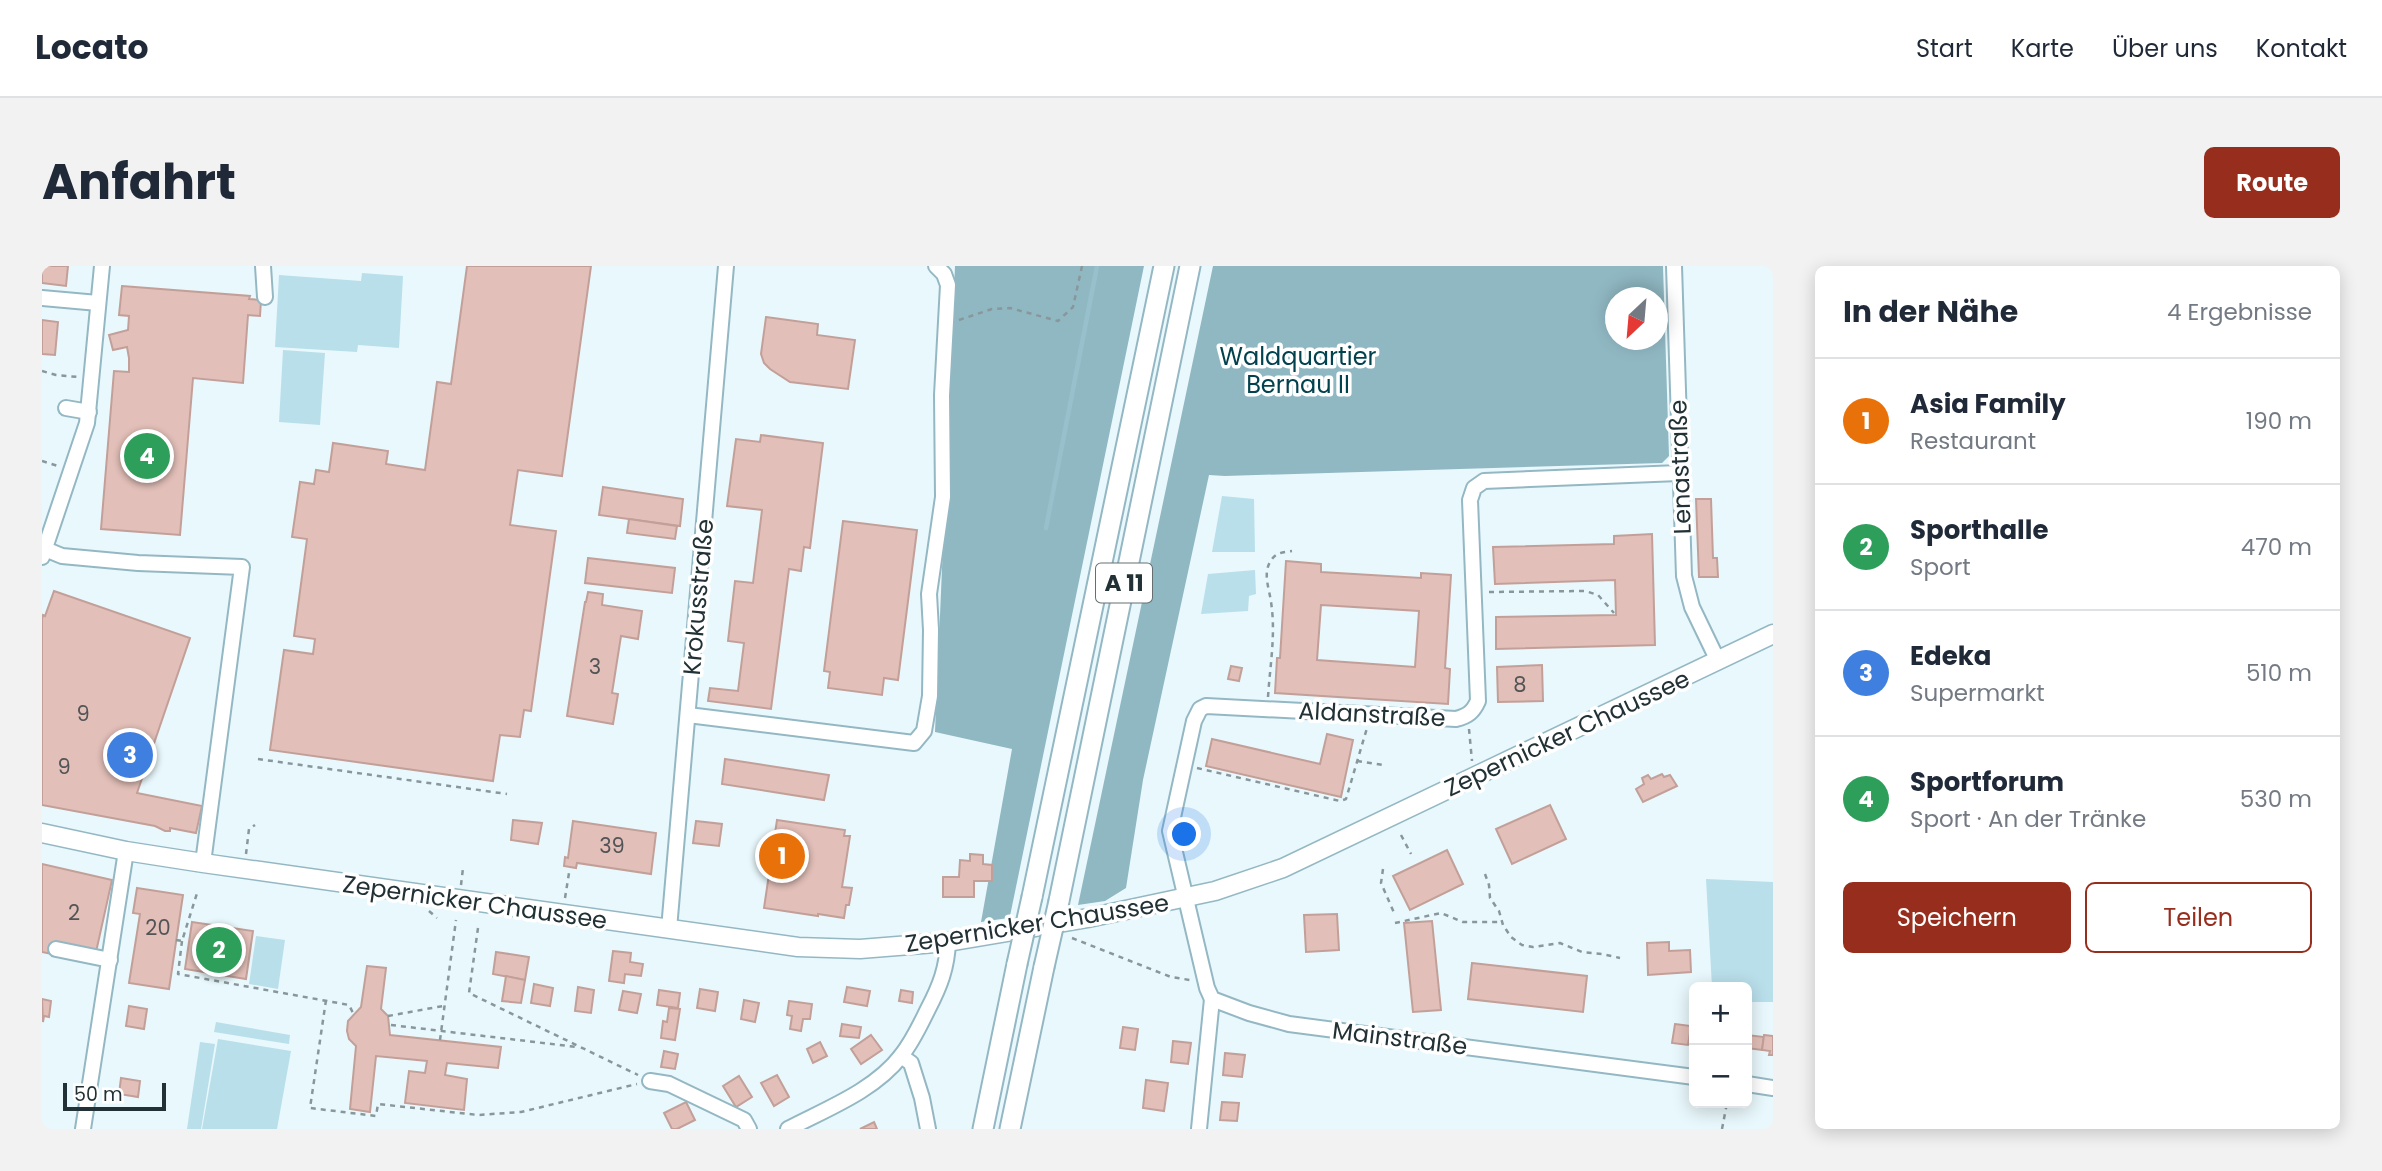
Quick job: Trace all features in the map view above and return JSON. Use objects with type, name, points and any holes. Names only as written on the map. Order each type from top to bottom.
[{"type":"highway","name":"A 11","points":[[983,1129],[1164,266]]},
{"type":"highway","name":"A 11","points":[[1010,1129],[1190,266]]},
{"type":"main road","name":"Zepernicker Chaussee","points":[[42,833],[203,863],[809,948],[860,949],[948,942],[1186,899],[1283,868],[1773,634]]},
{"type":"street","points":[[102,266],[89,412],[44,554],[242,567],[203,863]]},
{"type":"street","points":[[263,266],[265,297]]},
{"type":"street","name":"Krokusstraße","points":[[669,929],[726,266]]},
{"type":"street","points":[[688,715],[914,743],[924,731],[930,696],[929,594],[943,497],[942,395],[948,285],[944,274],[936,266]]},
{"type":"street","name":"Lenastraße","points":[[1674,266],[1684,576],[1692,607],[1718,661]]},
{"type":"street","points":[[42,298],[98,303]]},
{"type":"street","points":[[66,408],[89,412]]},
{"type":"street","name":"Aldanstraße","points":[[1186,899],[1170,831],[1194,721],[1200,709],[1206,706],[1222,706],[1456,719],[1466,717],[1473,712],[1478,701],[1471,500],[1474,488],[1484,481],[1679,473]]},
{"type":"street","points":[[83,1129],[126,850]]},
{"type":"street","points":[[1186,899],[1212,999],[1199,1129]]},
{"type":"street","points":[[788,1129],[859,1091],[890,1068],[901,1056],[916,1035],[942,982],[948,942]]},
{"type":"street","points":[[56,949],[110,960]]},
{"type":"street","name":"Mainstraße","points":[[1212,999],[1289,1024],[1689,1076]]},
{"type":"street","points":[[901,1056],[911,1063],[928,1129]]},
{"type":"street","points":[[650,1081],[668,1084],[744,1121],[750,1129]]},
{"type":"street","points":[[1752,1085],[1773,1088]]},
{"type":"path","points":[[946,319],[961,321],[992,309],[1010,308],[1058,321],[1073,307],[1082,266]]},
{"type":"path","points":[[42,371],[55,375],[92,378]]},
{"type":"path","points":[[1268,700],[1273,635],[1272,604],[1266,575],[1271,560],[1277,554],[1292,551]]},
{"type":"path","points":[[1482,592],[1585,591],[1598,595],[1614,613]]},
{"type":"path","points":[[1191,766],[1340,801],[1346,799],[1370,715]]},
{"type":"path","points":[[1469,729],[1472,761]]},
{"type":"path","points":[[258,760],[507,794]]},
{"type":"path","points":[[1357,761],[1383,765]]},
{"type":"path","points":[[246,854],[249,829],[255,825]]},
{"type":"path","points":[[1401,835],[1411,855]]},
{"type":"path","points":[[461,885],[463,868]]},
{"type":"path","points":[[1383,869],[1381,883],[1395,915]]},
{"type":"path","points":[[564,901],[569,873]]},
{"type":"path","points":[[1485,874],[1490,898],[1499,911],[1502,922],[1511,937],[1522,945],[1534,947],[1560,943],[1582,952],[1620,958]]},
{"type":"path","points":[[198,890],[183,941],[178,974],[349,1005],[354,1013]]},
{"type":"path","points":[[1395,923],[1441,913],[1463,922],[1502,922]]},
{"type":"path","points":[[440,1040],[456,920]]},
{"type":"path","points":[[478,928],[469,993],[650,1081]]},
{"type":"path","points":[[1069,937],[1171,977],[1206,982]]},
{"type":"path","points":[[176,940],[183,941]]},
{"type":"path","points":[[326,1000],[310,1108],[376,1116],[378,1104],[478,1115],[521,1112],[650,1081]]},
{"type":"path","points":[[388,1016],[443,1006]]},
{"type":"path","points":[[391,1025],[580,1047]]},
{"type":"path","points":[[1722,1129],[1726,1108]]},
{"type":"shaded area","points":[[362,273],[403,276],[399,348],[358,345],[357,352],[275,347],[279,275],[361,281]]},
{"type":"shaded area","points":[[283,350],[325,353],[320,425],[279,422]]},
{"type":"shaded area","points":[[1222,496],[1254,499],[1255,552],[1212,552]]},
{"type":"shaded area","points":[[1255,570],[1256,594],[1249,596],[1248,611],[1201,614],[1208,574]]},
{"type":"shaded area","points":[[1706,879],[1773,882],[1773,1002],[1752,1002],[1752,982],[1712,982]]},
{"type":"shaded area","points":[[256,936],[285,940],[278,989],[249,984]]},
{"type":"shaded area","points":[[216,1022],[290,1035],[289,1044],[214,1032]]},
{"type":"shaded area","points":[[218,1039],[291,1051],[277,1129],[202,1129]]},
{"type":"shaded area","points":[[200,1042],[215,1044],[201,1129],[187,1129]]},
{"type":"green space","points":[[955,266],[1144,266],[1010,916],[981,922],[1012,749],[935,732]]},
{"type":"green space","name":"Waldquartier Bernau II","points":[[1213,266],[1663,266],[1664,287],[1605,287],[1605,350],[1666,350],[1669,456],[1662,463],[1209,475],[1143,780],[1126,888],[1105,901],[1078,905]]},
{"type":"building","points":[[42,266],[68,266],[66,286],[42,283]]},
{"type":"building","points":[[467,266],[591,266],[562,476],[518,470],[510,525],[556,531],[531,711],[524,710],[520,737],[500,735],[493,781],[270,750],[284,650],[313,654],[315,639],[294,636],[307,539],[292,537],[300,482],[314,484],[316,470],[329,472],[333,443],[388,451],[386,464],[425,470],[437,382],[451,384]]},
{"type":"building","points":[[122,286],[250,296],[249,299],[261,300],[260,316],[248,315],[243,383],[193,378],[180,535],[101,529],[114,371],[129,372],[127,347],[113,350],[109,335],[128,330],[129,316],[119,315]]},
{"type":"building","points":[[766,317],[818,324],[817,335],[855,340],[848,389],[790,382],[770,369],[761,354]]},
{"type":"building","points":[[42,320],[58,322],[55,355],[42,354]]},
{"type":"building","points":[[761,435],[823,443],[810,548],[804,547],[801,571],[789,569],[771,709],[708,701],[710,688],[738,691],[744,643],[728,641],[735,581],[753,583],[762,510],[727,506],[736,439],[760,442]]},
{"type":"building","points":[[603,487],[683,499],[680,526],[599,515]]},
{"type":"building","points":[[1696,499],[1711,499],[1713,558],[1717,558],[1718,577],[1699,577]]},
{"type":"building","points":[[629,519],[677,526],[675,539],[627,533]]},
{"type":"building","points":[[843,521],[917,530],[898,680],[884,678],[882,695],[828,688],[830,672],[824,671]]},
{"type":"building","points":[[1652,534],[1655,645],[1496,649],[1496,617],[1616,615],[1615,580],[1495,584],[1493,547],[1614,544],[1614,536]]},
{"type":"building","points":[[588,558],[675,568],[672,593],[585,583]]},
{"type":"building","points":[[1286,561],[1321,564],[1321,572],[1421,578],[1421,573],[1451,575],[1445,668],[1450,669],[1448,704],[1275,693],[1277,658],[1280,658]],"holes":[[[1321,605],[1419,611],[1415,667],[1317,660]]]},
{"type":"building","points":[[54,591],[190,638],[137,793],[202,806],[196,833],[170,828],[170,831],[165,831],[155,826],[42,805],[42,619]]},
{"type":"building","points":[[588,592],[603,594],[602,605],[642,611],[638,639],[621,636],[612,693],[618,694],[613,724],[567,716]]},
{"type":"building","points":[[1542,665],[1543,701],[1498,702],[1497,667]]},
{"type":"building","points":[[1231,666],[1242,668],[1239,681],[1228,679]]},
{"type":"building","points":[[1327,734],[1353,740],[1341,797],[1206,766],[1212,739],[1320,764]]},
{"type":"building","points":[[725,759],[829,775],[824,800],[722,784]]},
{"type":"building","points":[[1662,774],[1664,777],[1670,775],[1677,786],[1643,802],[1636,789],[1644,784],[1642,778],[1648,775],[1651,779]]},
{"type":"building","points":[[1550,805],[1566,839],[1512,864],[1496,829]]},
{"type":"building","points":[[513,820],[542,823],[538,844],[511,840]]},
{"type":"building","points":[[777,820],[845,830],[844,836],[850,836],[842,887],[852,888],[844,918],[764,908]]},
{"type":"building","points":[[573,821],[656,833],[651,874],[577,863],[576,868],[564,866],[565,857],[568,858]]},
{"type":"building","points":[[696,821],[722,824],[719,846],[693,843]]},
{"type":"building","points":[[1447,850],[1463,884],[1410,910],[1393,876]]},
{"type":"building","points":[[970,854],[983,855],[983,864],[992,865],[992,881],[974,881],[974,897],[943,897],[943,877],[959,877],[960,860],[970,861]]},
{"type":"building","points":[[42,864],[112,880],[96,952],[42,952]]},
{"type":"building","points":[[137,888],[183,895],[169,989],[129,983],[140,914],[133,913]]},
{"type":"building","points":[[1337,914],[1339,950],[1306,952],[1304,915]]},
{"type":"building","points":[[1432,921],[1441,1010],[1413,1012],[1404,923]]},
{"type":"building","points":[[192,922],[253,931],[246,979],[185,969]]},
{"type":"building","points":[[1669,942],[1669,951],[1690,950],[1691,972],[1648,975],[1647,943]]},
{"type":"building","points":[[613,951],[631,953],[630,962],[643,964],[641,976],[625,974],[624,983],[609,981]]},
{"type":"building","points":[[496,952],[529,957],[525,980],[493,974]]},
{"type":"building","points":[[1472,963],[1587,976],[1583,1012],[1468,999]]},
{"type":"building","points":[[367,966],[386,968],[381,1009],[388,1016],[390,1035],[501,1047],[498,1068],[447,1063],[445,1075],[467,1079],[464,1110],[405,1103],[409,1071],[425,1073],[427,1061],[376,1056],[370,1112],[350,1109],[356,1046],[349,1039],[348,1021],[361,1007]]},
{"type":"building","points":[[506,976],[525,980],[521,1003],[502,1001]]},
{"type":"building","points":[[534,984],[553,988],[550,1006],[531,1003]]},
{"type":"building","points":[[578,987],[594,990],[591,1013],[575,1011]]},
{"type":"building","points":[[847,987],[870,991],[867,1006],[844,1002]]},
{"type":"building","points":[[700,989],[718,992],[715,1011],[697,1008]]},
{"type":"building","points":[[659,990],[680,993],[678,1008],[657,1005]]},
{"type":"building","points":[[901,990],[913,992],[912,1003],[899,1001]]},
{"type":"building","points":[[623,991],[641,994],[637,1013],[619,1010]]},
{"type":"building","points":[[42,999],[51,1001],[49,1017],[44,1016],[43,1022]]},
{"type":"building","points":[[744,1000],[759,1003],[755,1022],[741,1019]]},
{"type":"building","points":[[789,1001],[812,1004],[810,1019],[803,1019],[801,1031],[790,1029],[792,1016],[787,1015]]},
{"type":"building","points":[[129,1006],[147,1009],[144,1029],[126,1026]]},
{"type":"building","points":[[669,1008],[680,1009],[675,1040],[661,1038],[663,1021],[667,1022]]},
{"type":"building","points":[[842,1024],[861,1027],[859,1038],[840,1036]]},
{"type":"building","points":[[1675,1024],[1689,1026],[1688,1045],[1672,1043]]},
{"type":"building","points":[[1123,1027],[1138,1029],[1135,1050],[1120,1048]]},
{"type":"building","points":[[871,1035],[882,1050],[861,1064],[851,1049]]},
{"type":"building","points":[[1764,1035],[1773,1036],[1773,1055],[1769,1055],[1770,1051],[1762,1050]]},
{"type":"building","points":[[1752,1036],[1764,1037],[1762,1050],[1752,1049]]},
{"type":"building","points":[[1173,1041],[1191,1043],[1188,1064],[1171,1062]]},
{"type":"building","points":[[820,1042],[827,1056],[813,1063],[807,1049]]},
{"type":"building","points":[[664,1051],[678,1054],[675,1069],[661,1067]]},
{"type":"building","points":[[1225,1053],[1245,1055],[1242,1077],[1223,1075]]},
{"type":"building","points":[[777,1075],[789,1097],[774,1106],[761,1083]]},
{"type":"building","points":[[739,1076],[752,1097],[736,1107],[723,1086]]},
{"type":"building","points":[[121,1078],[140,1081],[138,1097],[119,1094]]},
{"type":"building","points":[[1146,1080],[1168,1083],[1164,1111],[1143,1108]]},
{"type":"building","points":[[686,1102],[695,1120],[672,1129],[664,1113]]},
{"type":"building","points":[[1222,1102],[1239,1103],[1237,1121],[1220,1120]]},
{"type":"building","points":[[874,1122],[877,1129],[860,1129]]},
{"type":"waterway","points":[[1046,528],[1097,266]]},
{"type":"place","name":"Sportforum","points":[[147,456]]},
{"type":"place","name":"Edeka","points":[[130,755]]},
{"type":"place","name":"Asia Family","points":[[782,856]]},
{"type":"place","name":"Sporthalle","points":[[219,950]]}]
